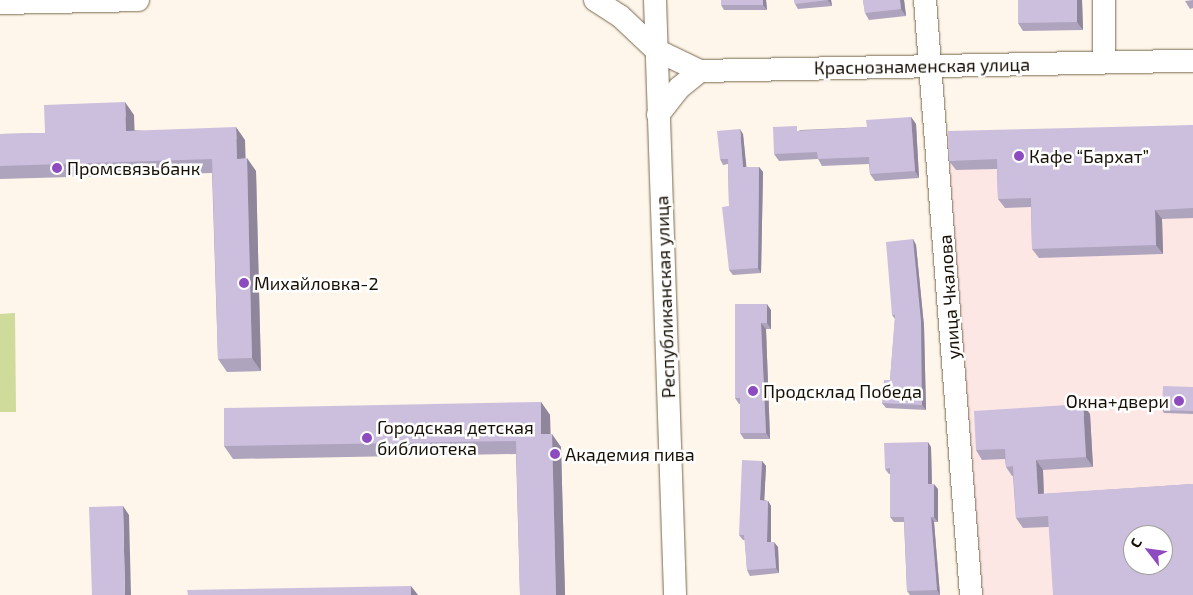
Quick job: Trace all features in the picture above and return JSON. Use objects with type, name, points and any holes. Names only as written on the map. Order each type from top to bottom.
[{"type":"street","points":[[0,3],[138,0]]},
{"type":"street","name":"Краснознаменская улица","points":[[595,0],[620,16],[656,50],[700,71],[1193,61]]},
{"type":"street","name":"Республиканская улица","points":[[655,0],[675,595]]},
{"type":"street","name":"улица Чкалова","points":[[925,0],[932,67],[971,595]]},
{"type":"street","points":[[1104,0],[1104,62]]},
{"type":"street","points":[[658,115],[679,88],[700,71]]},
{"type":"shaded area","points":[[1193,126],[1193,595],[980,595],[944,133]]},
{"type":"green space","points":[[15,313],[16,412],[0,412],[0,314]]},
{"type":"building","points":[[721,0],[763,0],[763,5],[721,5]]},
{"type":"building","points":[[794,0],[828,0],[795,4]]},
{"type":"building","points":[[863,0],[900,0],[901,9],[865,13]]},
{"type":"building","points":[[1018,0],[1077,0],[1077,22],[1018,23]]},
{"type":"building","points":[[125,102],[126,131],[236,127],[237,159],[247,158],[252,358],[218,359],[212,159],[0,166],[0,134],[45,133],[44,105]]},
{"type":"building","points":[[911,117],[915,171],[870,174],[869,157],[818,159],[817,152],[774,154],[773,127],[797,126],[797,131],[867,127],[866,120]]},
{"type":"building","points":[[1193,125],[1193,208],[1155,210],[1156,245],[1032,249],[1031,198],[998,199],[997,159],[949,161],[948,131]]},
{"type":"building","points":[[740,129],[743,167],[759,167],[758,268],[729,270],[722,207],[729,206],[728,159],[720,159],[717,131]]},
{"type":"building","points":[[913,239],[921,321],[922,405],[882,403],[884,380],[890,380],[895,315],[892,315],[886,242]]},
{"type":"building","points":[[735,304],[767,304],[767,323],[761,323],[766,433],[740,433],[740,398],[735,398]]},
{"type":"building","name":"Окна+двери","points":[[1163,386],[1193,387],[1193,411],[1162,410]]},
{"type":"building","points":[[541,402],[541,434],[552,434],[556,595],[520,595],[516,441],[224,446],[224,408]]},
{"type":"building","points":[[1083,404],[1086,457],[1036,460],[1038,494],[1193,484],[1193,595],[1053,595],[1048,516],[1016,518],[1013,466],[1006,467],[1005,449],[976,450],[974,411]]},
{"type":"building","points":[[928,442],[928,484],[934,484],[934,517],[931,517],[937,590],[907,591],[904,517],[890,517],[890,468],[885,469],[884,443]]},
{"type":"building","points":[[742,460],[762,461],[760,500],[768,501],[767,542],[774,542],[776,568],[747,570],[744,535],[739,535]]},
{"type":"building","points":[[123,506],[125,595],[92,595],[89,507]]},
{"type":"building","points":[[411,586],[411,595],[188,595],[187,590]]},
{"type":"place","name":"Кафе “Бархат”","points":[[1019,156]]},
{"type":"place","name":"Промсвязьбанк","points":[[57,168]]},
{"type":"place","name":"Михайловка-2","points":[[244,283]]},
{"type":"place","name":"Продсклад Победа","points":[[753,391]]},
{"type":"place","name":"Окна+двери","points":[[1179,401]]},
{"type":"place","name":"Городская детская библиотека","points":[[367,438]]},
{"type":"place","name":"Академия пива","points":[[555,454]]}]
